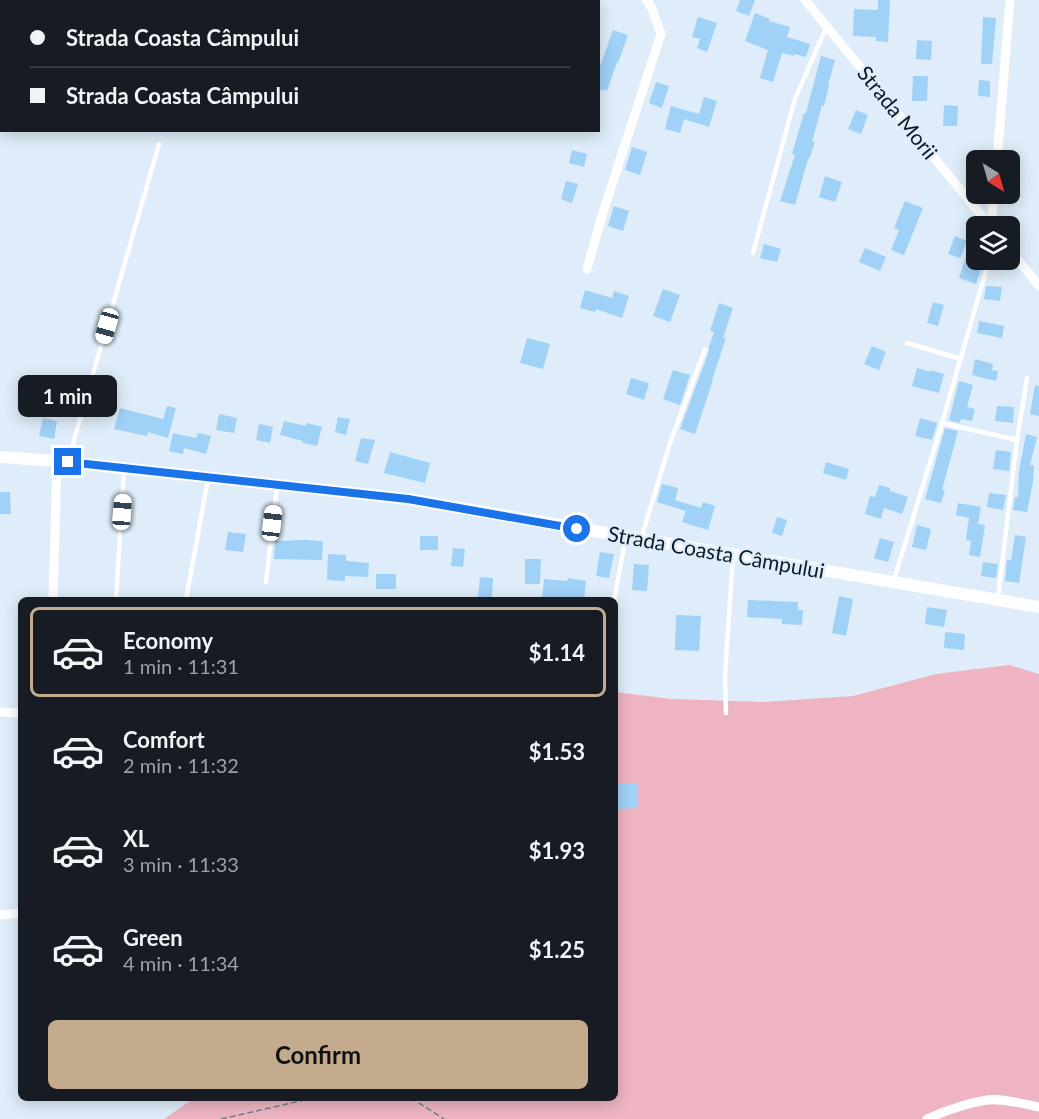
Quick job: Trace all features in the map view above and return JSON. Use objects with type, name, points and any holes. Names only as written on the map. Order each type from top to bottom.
[{"type":"street","points":[[587,269],[604,209],[661,34],[651,6],[646,0]]},
{"type":"street","name":"Strada Morii","points":[[805,0],[983,216]]},
{"type":"street","points":[[998,150],[1010,0]]},
{"type":"street","points":[[1020,262],[1039,286]]},
{"type":"street","name":"Strada Coasta Câmpului","points":[[0,457],[63,461],[408,499],[1039,607]]},
{"type":"street","points":[[53,597],[63,461]]},
{"type":"street","points":[[0,712],[18,712]]},
{"type":"street","points":[[0,915],[18,913]]},
{"type":"street","points":[[927,1119],[988,1100],[1039,1107]]},
{"type":"lane","points":[[753,253],[795,99],[826,27]]},
{"type":"lane","points":[[63,461],[159,144]]},
{"type":"lane","points":[[893,583],[986,270]]},
{"type":"lane","points":[[907,343],[961,359]]},
{"type":"lane","points":[[641,540],[670,443],[705,348]]},
{"type":"lane","points":[[998,601],[1017,440],[1028,378]]},
{"type":"lane","points":[[942,423],[1017,440]]},
{"type":"lane","points":[[116,597],[124,468]]},
{"type":"lane","points":[[187,597],[208,477]]},
{"type":"lane","points":[[266,582],[277,484]]},
{"type":"lane","points":[[614,597],[626,537]]},
{"type":"lane","points":[[726,713],[724,675],[733,555]]},
{"type":"path","points":[[221,1119],[300,1101]]},
{"type":"path","points":[[416,1101],[444,1119]]},
{"type":"shaded area","points":[[1009,665],[1039,674],[1039,1119],[164,1119],[190,1101],[618,1101],[618,692],[672,699],[763,702],[853,696],[936,674]]},
{"type":"building","points":[[740,0],[755,0],[749,16],[736,11]]},
{"type":"building","points":[[878,0],[890,0],[888,42],[876,41],[876,37],[853,36],[854,9],[878,10]]},
{"type":"building","points":[[755,13],[770,19],[769,21],[790,27],[787,37],[810,44],[806,57],[782,53],[773,82],[760,78],[768,50],[745,41]]},
{"type":"building","points":[[698,17],[717,23],[707,52],[697,48],[700,39],[692,37]]},
{"type":"building","points":[[983,17],[996,18],[992,64],[981,64]]},
{"type":"building","points":[[613,30],[628,35],[607,91],[600,89],[601,64]]},
{"type":"building","points":[[917,40],[932,41],[931,60],[916,59]]},
{"type":"building","points":[[821,56],[835,60],[824,106],[822,105],[812,142],[815,142],[795,205],[780,201],[795,155],[792,154]]},
{"type":"building","points":[[913,76],[928,76],[927,101],[912,101]]},
{"type":"building","points":[[979,80],[990,81],[990,97],[978,96]]},
{"type":"building","points":[[656,82],[669,86],[662,108],[649,103]]},
{"type":"building","points":[[704,97],[717,101],[709,127],[684,119],[680,133],[665,129],[671,106],[699,114]]},
{"type":"building","points":[[944,105],[958,106],[957,126],[943,126]]},
{"type":"building","points":[[856,110],[868,115],[861,134],[848,129]]},
{"type":"building","points":[[632,147],[647,152],[640,175],[625,170]]},
{"type":"building","points":[[572,150],[587,154],[584,167],[569,163]]},
{"type":"building","points":[[825,176],[842,182],[835,202],[819,197]]},
{"type":"building","points":[[566,181],[578,184],[572,203],[561,199]]},
{"type":"building","points":[[905,201],[923,208],[904,255],[891,250],[899,230],[894,228]]},
{"type":"building","points":[[614,206],[629,211],[623,231],[608,226]]},
{"type":"building","points":[[955,236],[966,241],[960,258],[948,254]]},
{"type":"building","points":[[764,244],[781,249],[777,262],[760,258]]},
{"type":"building","points":[[865,248],[886,257],[880,271],[859,262]]},
{"type":"building","points":[[966,257],[966,270],[981,270],[976,284],[959,278]]},
{"type":"building","points":[[986,286],[1002,287],[1000,301],[984,299]]},
{"type":"building","points":[[663,289],[680,295],[670,322],[653,316]]},
{"type":"building","points":[[585,290],[612,298],[614,291],[629,296],[622,318],[596,309],[595,312],[580,308]]},
{"type":"building","points":[[933,302],[944,305],[938,326],[927,323]]},
{"type":"building","points":[[719,303],[733,308],[723,338],[726,338],[695,434],[680,429],[709,351],[714,332],[710,331]]},
{"type":"building","points":[[979,321],[1004,326],[1002,338],[977,333]]},
{"type":"building","points":[[527,338],[550,344],[543,369],[520,363]]},
{"type":"building","points":[[872,346],[886,352],[879,370],[864,364]]},
{"type":"building","points":[[975,359],[993,364],[992,370],[998,371],[996,381],[972,375]]},
{"type":"building","points":[[917,368],[944,374],[939,393],[912,386]]},
{"type":"building","points":[[673,370],[690,375],[680,405],[663,399]]},
{"type":"building","points":[[631,378],[649,383],[644,400],[626,394]]},
{"type":"building","points":[[959,381],[973,385],[967,407],[975,409],[972,421],[961,419],[960,423],[949,420]]},
{"type":"building","points":[[1035,385],[1039,386],[1039,416],[1030,414]]},
{"type":"building","points":[[167,406],[176,408],[168,438],[148,432],[147,436],[114,429],[120,408],[163,419]]},
{"type":"building","points":[[997,406],[1014,407],[1013,423],[995,421]]},
{"type":"building","points":[[219,414],[237,418],[234,433],[216,430]]},
{"type":"building","points":[[338,417],[350,419],[346,435],[335,432]]},
{"type":"building","points":[[43,418],[57,421],[54,439],[39,436]]},
{"type":"building","points":[[920,418],[937,423],[932,440],[915,436]]},
{"type":"building","points":[[284,421],[322,427],[317,446],[280,435]]},
{"type":"building","points":[[259,424],[273,427],[270,443],[256,440]]},
{"type":"building","points":[[945,428],[958,431],[942,490],[945,490],[941,503],[925,499]]},
{"type":"building","points":[[173,433],[196,438],[198,433],[211,436],[206,454],[184,448],[183,454],[169,451]]},
{"type":"building","points":[[1026,434],[1037,437],[1030,465],[1034,465],[1033,482],[1027,512],[1013,510],[1015,497],[1018,497],[1019,471]]},
{"type":"building","points":[[361,438],[375,440],[368,464],[355,461]]},
{"type":"building","points":[[996,450],[1011,452],[1009,471],[993,469]]},
{"type":"building","points":[[390,452],[430,463],[425,483],[384,473]]},
{"type":"building","points":[[826,462],[849,469],[846,480],[823,473]]},
{"type":"building","points":[[662,484],[678,488],[675,500],[701,508],[703,502],[715,506],[708,530],[682,522],[686,511],[657,502]]},
{"type":"building","points":[[879,485],[908,497],[902,514],[884,508],[881,519],[865,514],[870,496],[875,497]]},
{"type":"building","points":[[0,492],[10,492],[11,514],[0,514]]},
{"type":"building","points":[[989,493],[1006,495],[1003,510],[987,507]]},
{"type":"building","points":[[958,503],[981,507],[978,524],[985,525],[980,557],[969,555],[971,541],[966,540],[969,518],[956,515]]},
{"type":"building","points":[[777,517],[787,520],[782,536],[772,533]]},
{"type":"building","points":[[917,525],[931,529],[926,550],[912,547]]},
{"type":"building","points":[[228,532],[246,534],[243,552],[225,550]]},
{"type":"building","points":[[1015,535],[1026,537],[1019,583],[1005,581],[1007,560],[1011,560]]},
{"type":"building","points":[[420,536],[438,536],[438,550],[420,550]]},
{"type":"building","points":[[880,538],[894,542],[888,562],[874,558]]},
{"type":"building","points":[[275,541],[323,541],[322,560],[274,559]]},
{"type":"building","points":[[453,548],[465,549],[463,567],[451,566]]},
{"type":"building","points":[[600,552],[614,554],[609,578],[596,576]]},
{"type":"building","points":[[328,554],[346,555],[346,561],[369,563],[368,577],[345,576],[345,581],[327,580]]},
{"type":"building","points":[[525,559],[541,559],[540,584],[525,584]]},
{"type":"building","points":[[983,562],[998,564],[996,578],[981,576]]},
{"type":"building","points":[[634,564],[649,565],[647,591],[632,590]]},
{"type":"building","points":[[376,574],[396,574],[396,589],[376,589]]},
{"type":"building","points":[[480,577],[493,578],[492,597],[478,597]]},
{"type":"building","points":[[568,578],[586,581],[584,597],[542,597],[544,579],[567,581]]},
{"type":"building","points":[[839,596],[853,599],[846,636],[832,633]]},
{"type":"building","points":[[748,600],[798,602],[798,610],[803,610],[802,625],[782,624],[782,619],[747,617]]},
{"type":"building","points":[[927,607],[947,610],[944,627],[925,624]]},
{"type":"building","points":[[676,615],[701,616],[699,651],[675,650]]},
{"type":"building","points":[[945,632],[965,634],[964,650],[944,648]]},
{"type":"building","points":[[637,783],[638,808],[618,809],[618,784]]},
{"type":"route","points":[[68,462],[408,499],[577,529]]}]
